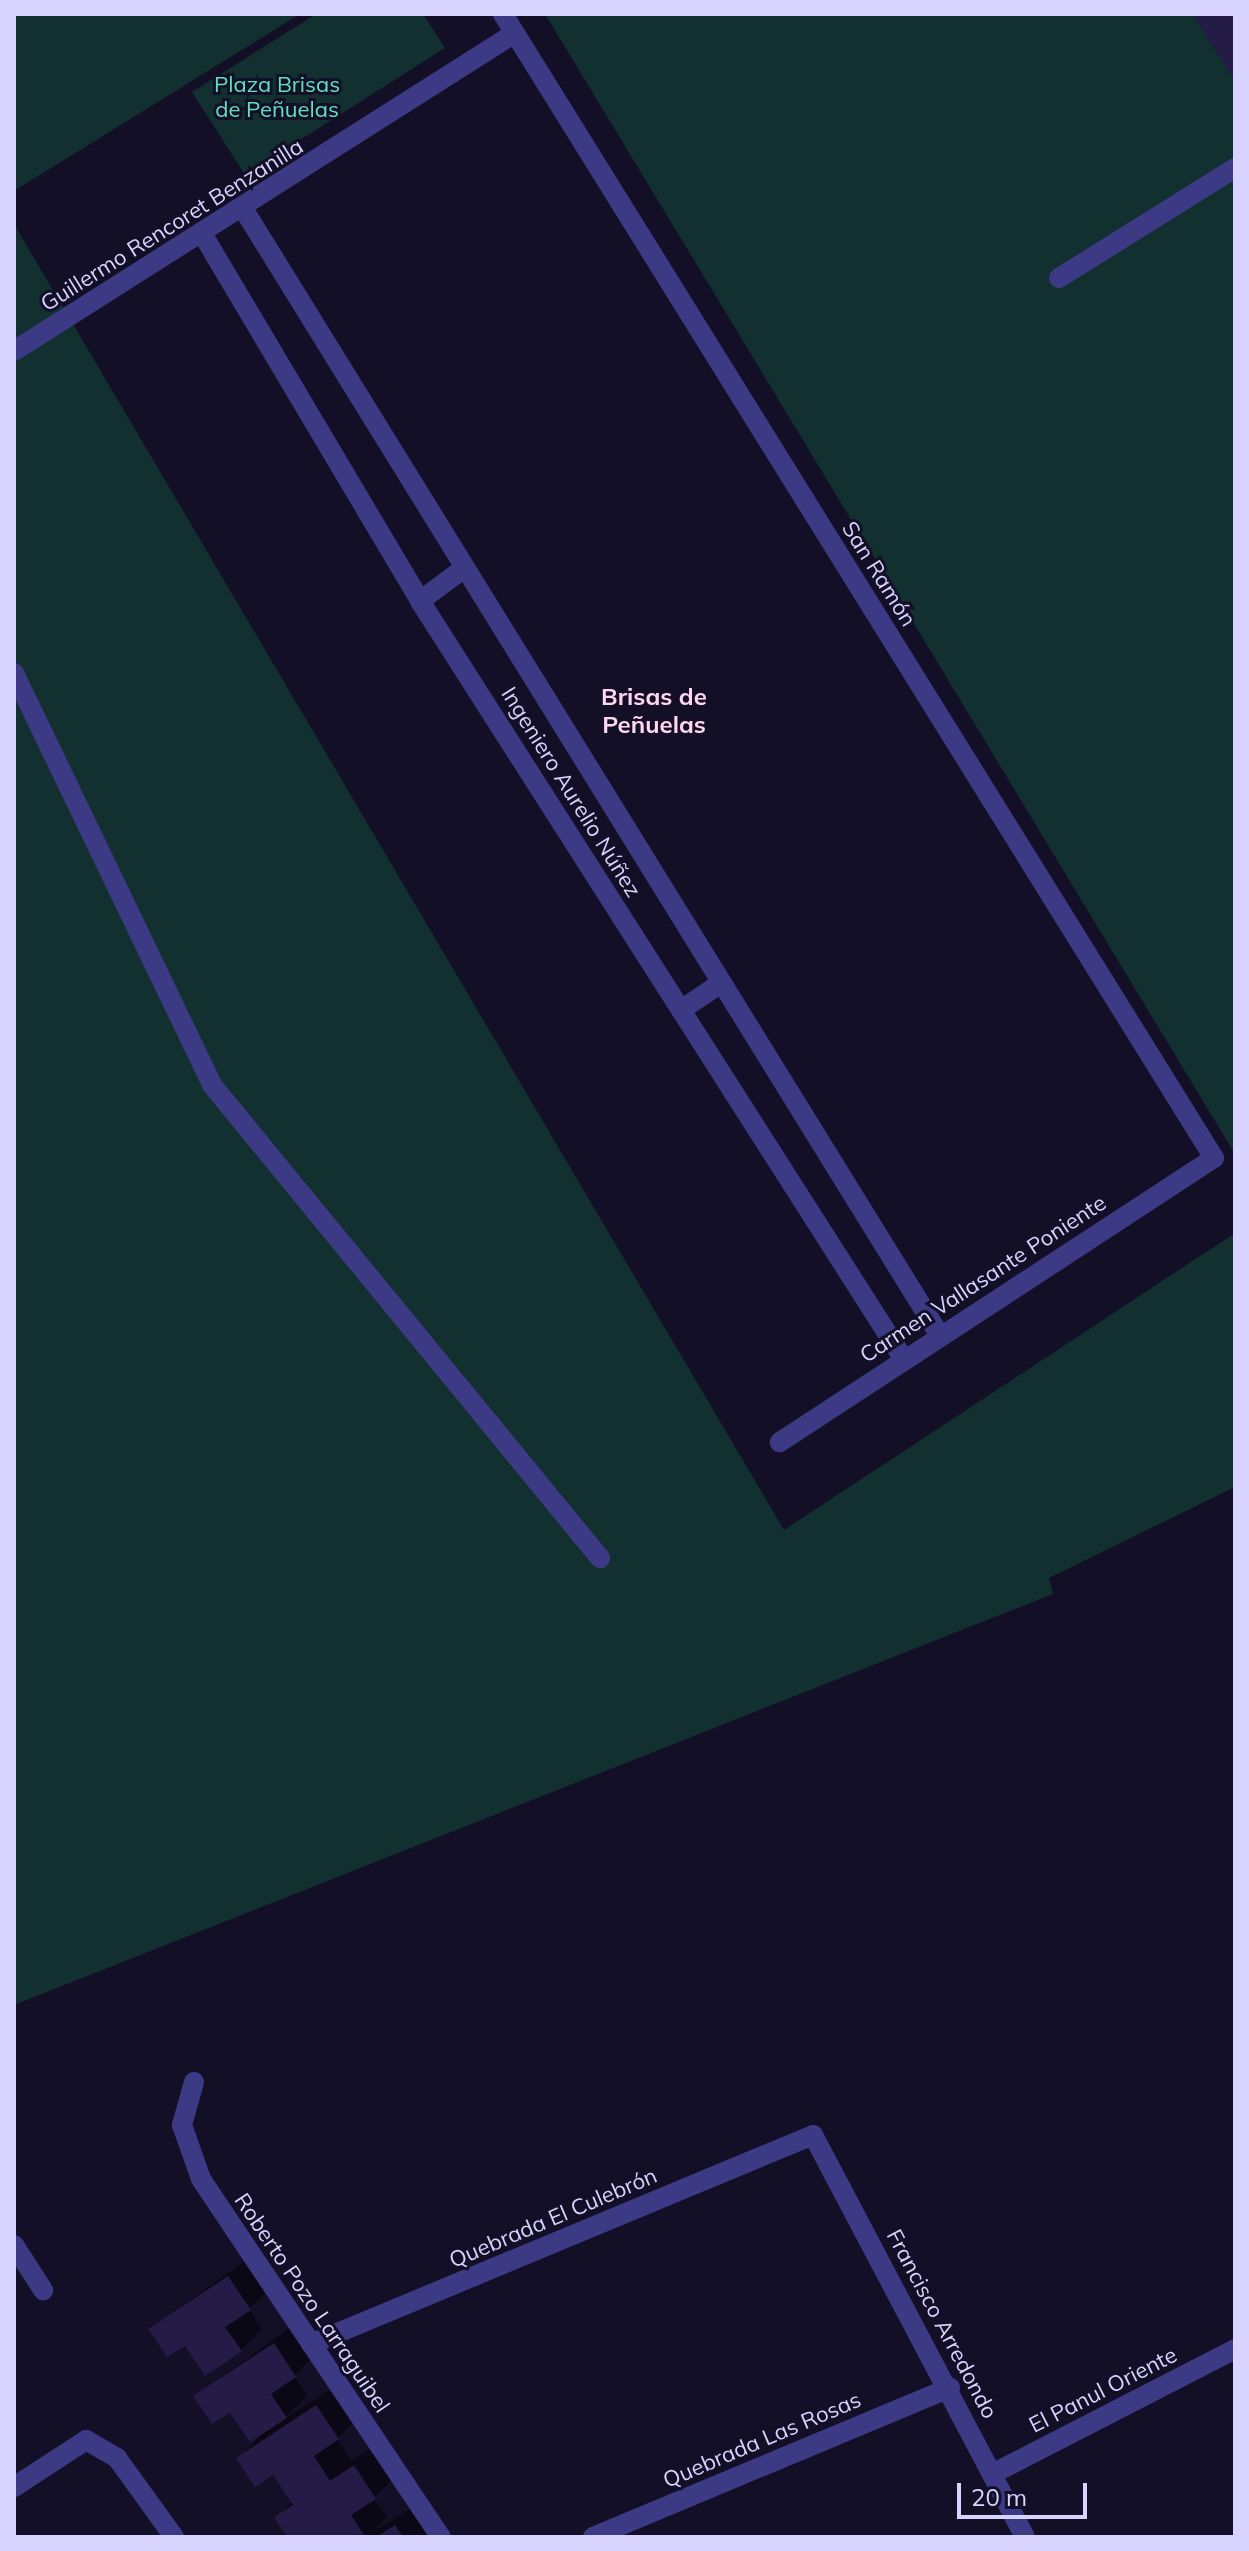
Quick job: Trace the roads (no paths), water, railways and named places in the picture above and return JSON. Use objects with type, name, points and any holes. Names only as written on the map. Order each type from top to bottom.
[{"type":"street","name":"San Ramón","points":[[503,14],[1214,1158]]},
{"type":"street","name":"Guillermo Rencoret Benzanilla","points":[[14,351],[244,210],[515,33]]},
{"type":"street","points":[[1059,278],[1235,168]]},
{"type":"street","name":"Ingeniero Aurelio Núñez","points":[[244,210],[463,569],[939,1334]]},
{"type":"street","name":"Ingeniero Aurelio Núñez","points":[[203,235],[420,601],[903,1358]]},
{"type":"street","points":[[420,601],[463,569]]},
{"type":"street","points":[[14,673],[212,1085],[600,1558]]},
{"type":"street","points":[[681,1010],[721,983]]},
{"type":"street","name":"Carmen Vallasante Poniente","points":[[780,1442],[939,1334],[1214,1158]]},
{"type":"street","name":"Roberto Pozo Larraguibel","points":[[194,2082],[182,2125],[201,2179],[441,2537]]},
{"type":"street","name":"Quebrada El Culebrón","points":[[311,2344],[813,2135]]},
{"type":"street","name":"Francisco Arredondo","points":[[813,2135],[950,2388],[1025,2537]]},
{"type":"street","points":[[14,2245],[43,2290]]},
{"type":"street","name":"El Panul Oriente","points":[[994,2473],[1235,2349]]},
{"type":"street","name":"Quebrada Las Rosas","points":[[593,2537],[950,2388]]},
{"type":"street","points":[[14,2487],[86,2440],[117,2458],[174,2537]]},
{"type":"district","name":"Brisas de Peñuelas","points":[[654,711]]},
{"type":"park label","name":"Plaza Brisas de Peñuelas","points":[[277,96]]}]
